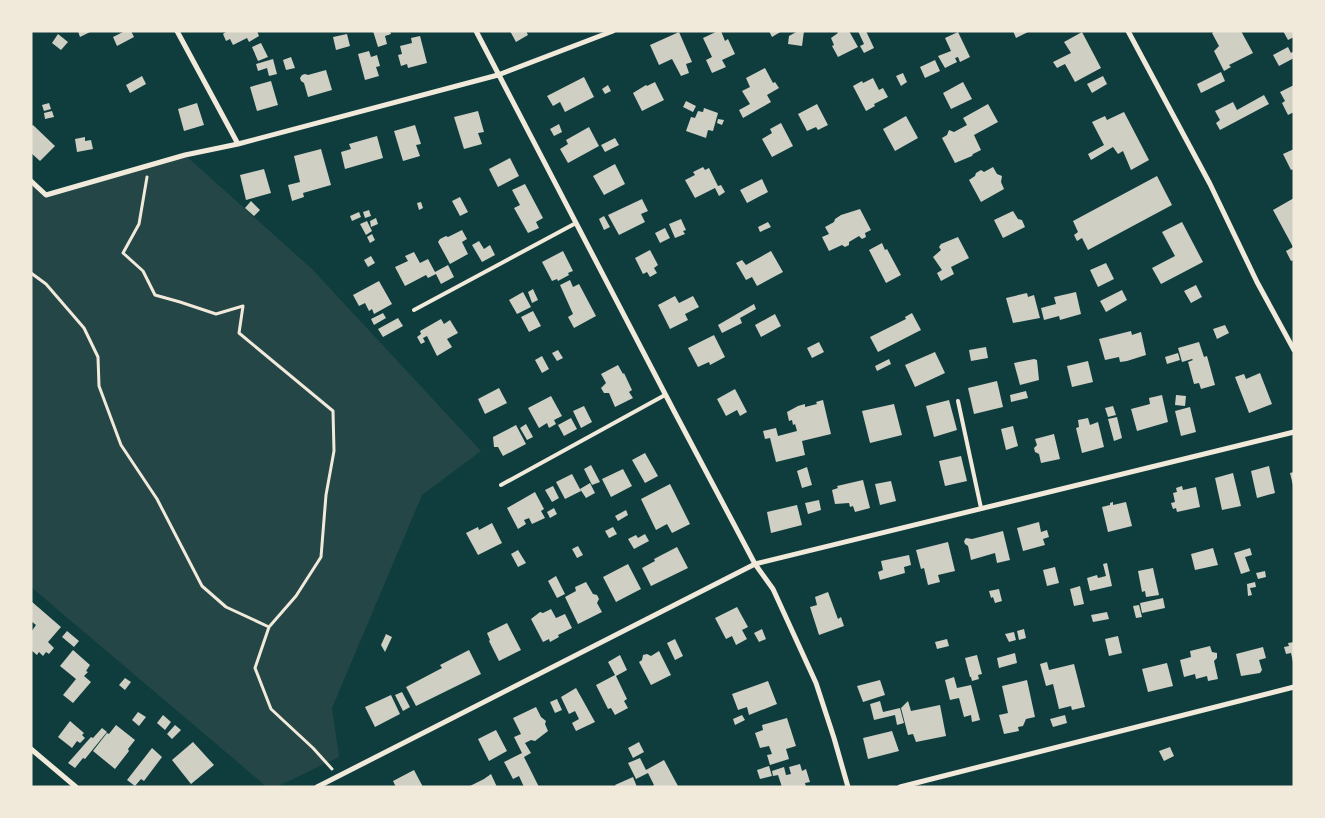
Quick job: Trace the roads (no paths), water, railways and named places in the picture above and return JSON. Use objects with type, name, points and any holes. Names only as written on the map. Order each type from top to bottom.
[{"type":"street","points":[[176,31],[238,144]]},
{"type":"street","points":[[476,31],[665,395],[755,564],[773,589],[816,683],[848,787]]},
{"type":"street","points":[[31,182],[46,195],[185,156],[238,144],[498,74],[613,31]]},
{"type":"street","points":[[1128,31],[1210,184],[1257,282],[1294,350]]},
{"type":"street","points":[[317,787],[755,564],[1294,432]]},
{"type":"street","points":[[900,787],[1294,687]]},
{"type":"street","points":[[31,748],[76,787]]},
{"type":"lane","points":[[414,310],[576,223]]},
{"type":"lane","points":[[501,484],[665,395]]},
{"type":"lane","points":[[958,401],[981,508]]}]
